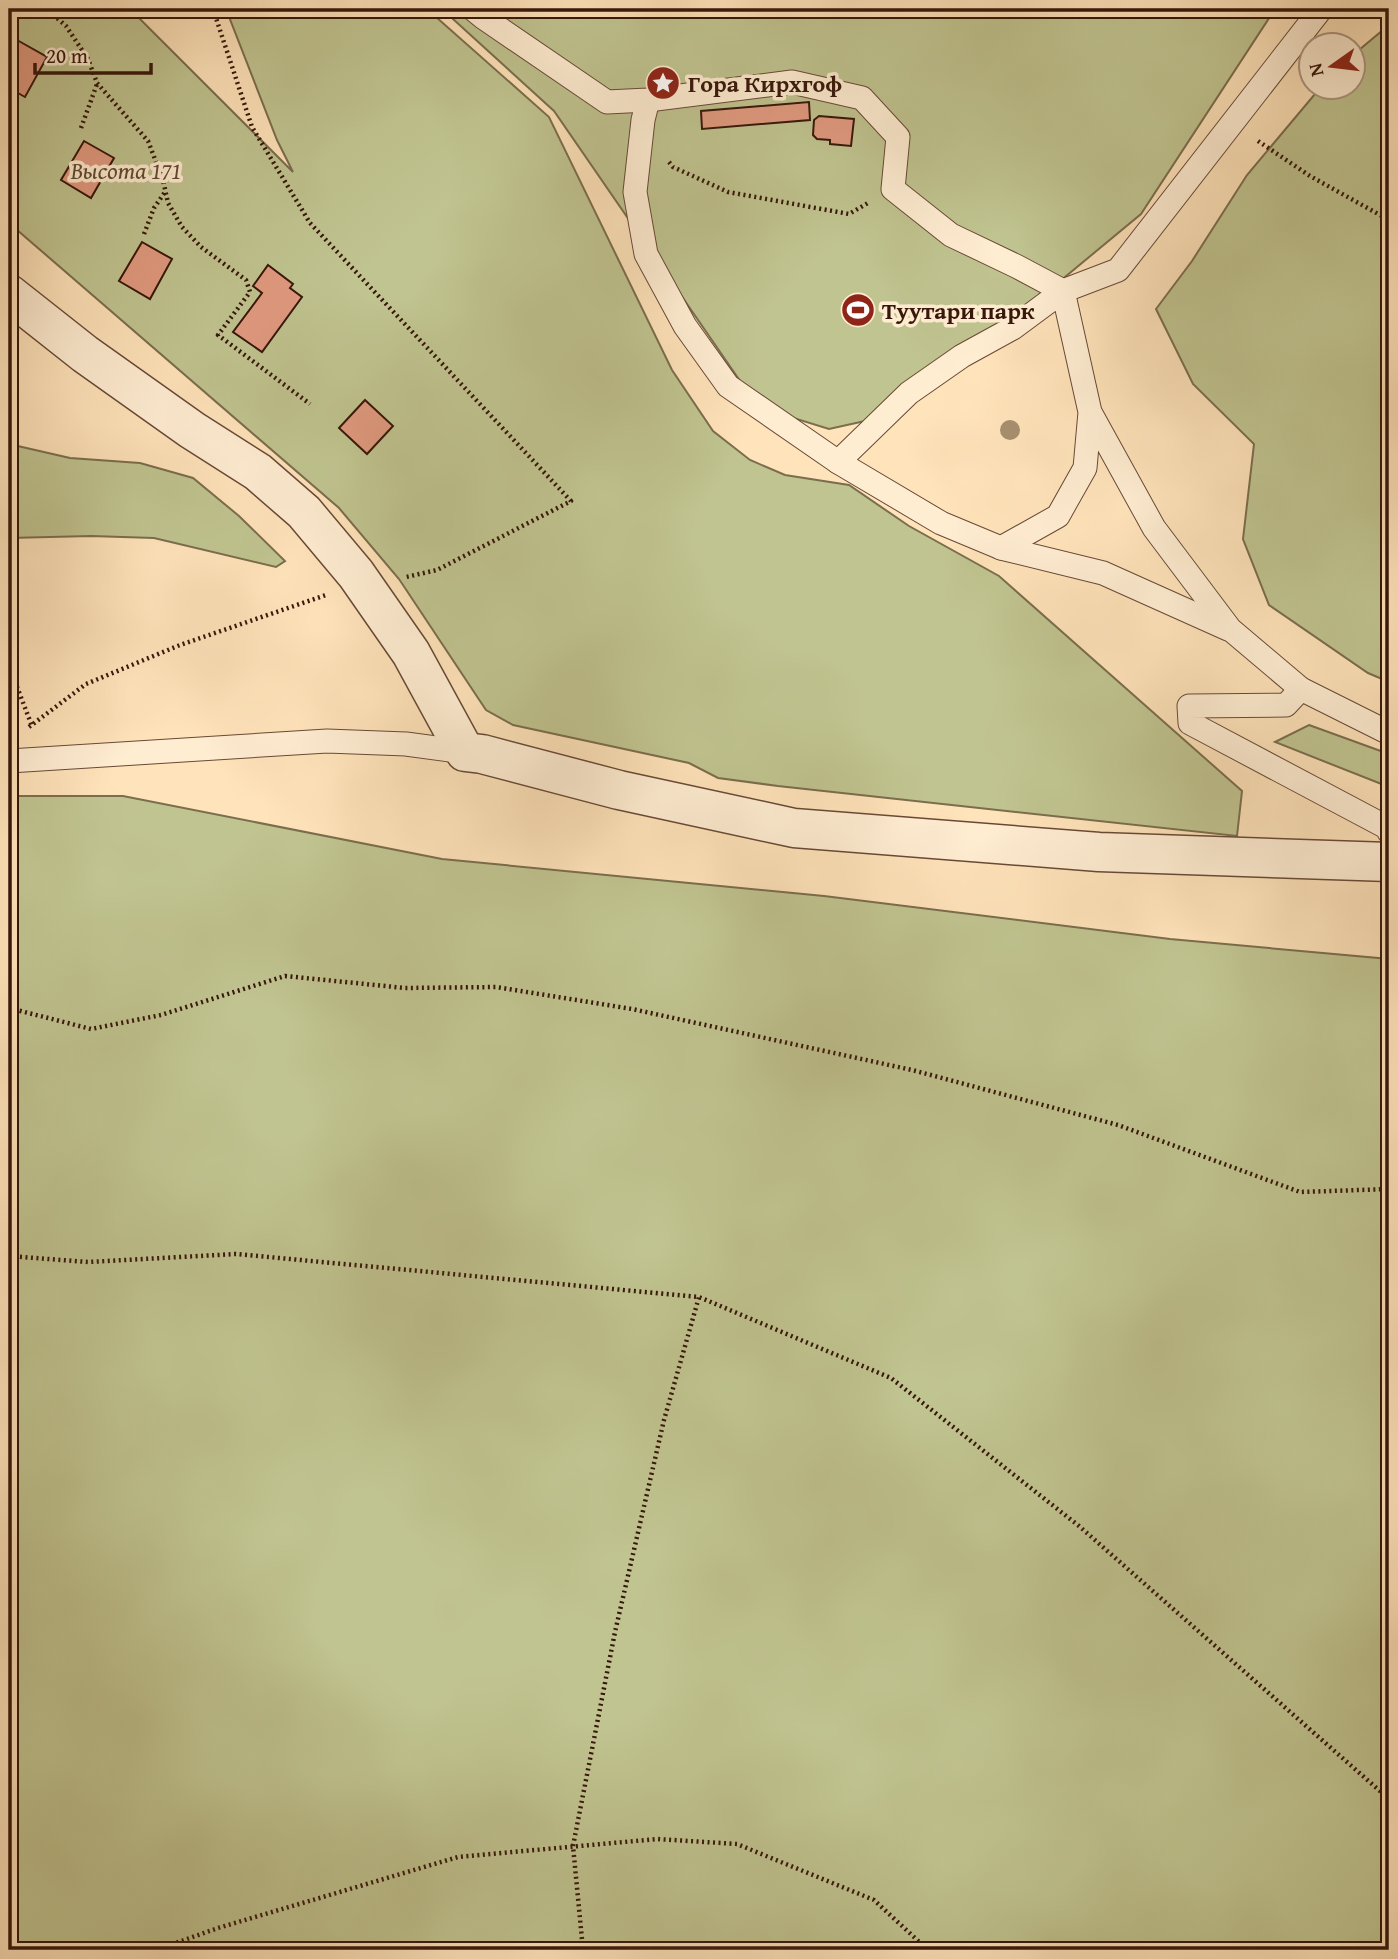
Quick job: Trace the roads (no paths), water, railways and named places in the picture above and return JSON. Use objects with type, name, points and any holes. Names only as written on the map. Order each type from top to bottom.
[{"type":"street","points":[[9,294],[85,354],[192,430],[258,472],[381,580],[411,653],[465,752],[482,754],[619,790],[794,828],[1099,852],[1389,862]]},
{"type":"lane","points":[[473,9],[607,102],[645,110],[792,82],[862,98],[898,137],[893,189],[951,235],[1063,292],[1090,412],[1154,528],[1230,629],[1301,689],[1389,733]]},
{"type":"lane","points":[[838,463],[909,393],[962,356],[1013,328],[1063,292],[1118,270],[1321,9]]},
{"type":"lane","points":[[645,110],[635,192],[646,254],[685,326],[728,386],[838,463],[941,523],[1001,548],[1103,573],[1230,629]]},
{"type":"lane","points":[[1001,548],[1058,516],[1085,468],[1090,412]]},
{"type":"lane","points":[[1301,689],[1286,705],[1189,706],[1190,723],[1388,828],[1389,832]]},
{"type":"lane","points":[[9,761],[327,741],[405,744],[465,752]]},
{"type":"place","name":"Гора Кирхгоф","points":[[663,83]]},
{"type":"place","name":"Туутари парк","points":[[858,310]]},
{"type":"park label","name":"Высота 171","points":[[126,170]]}]
